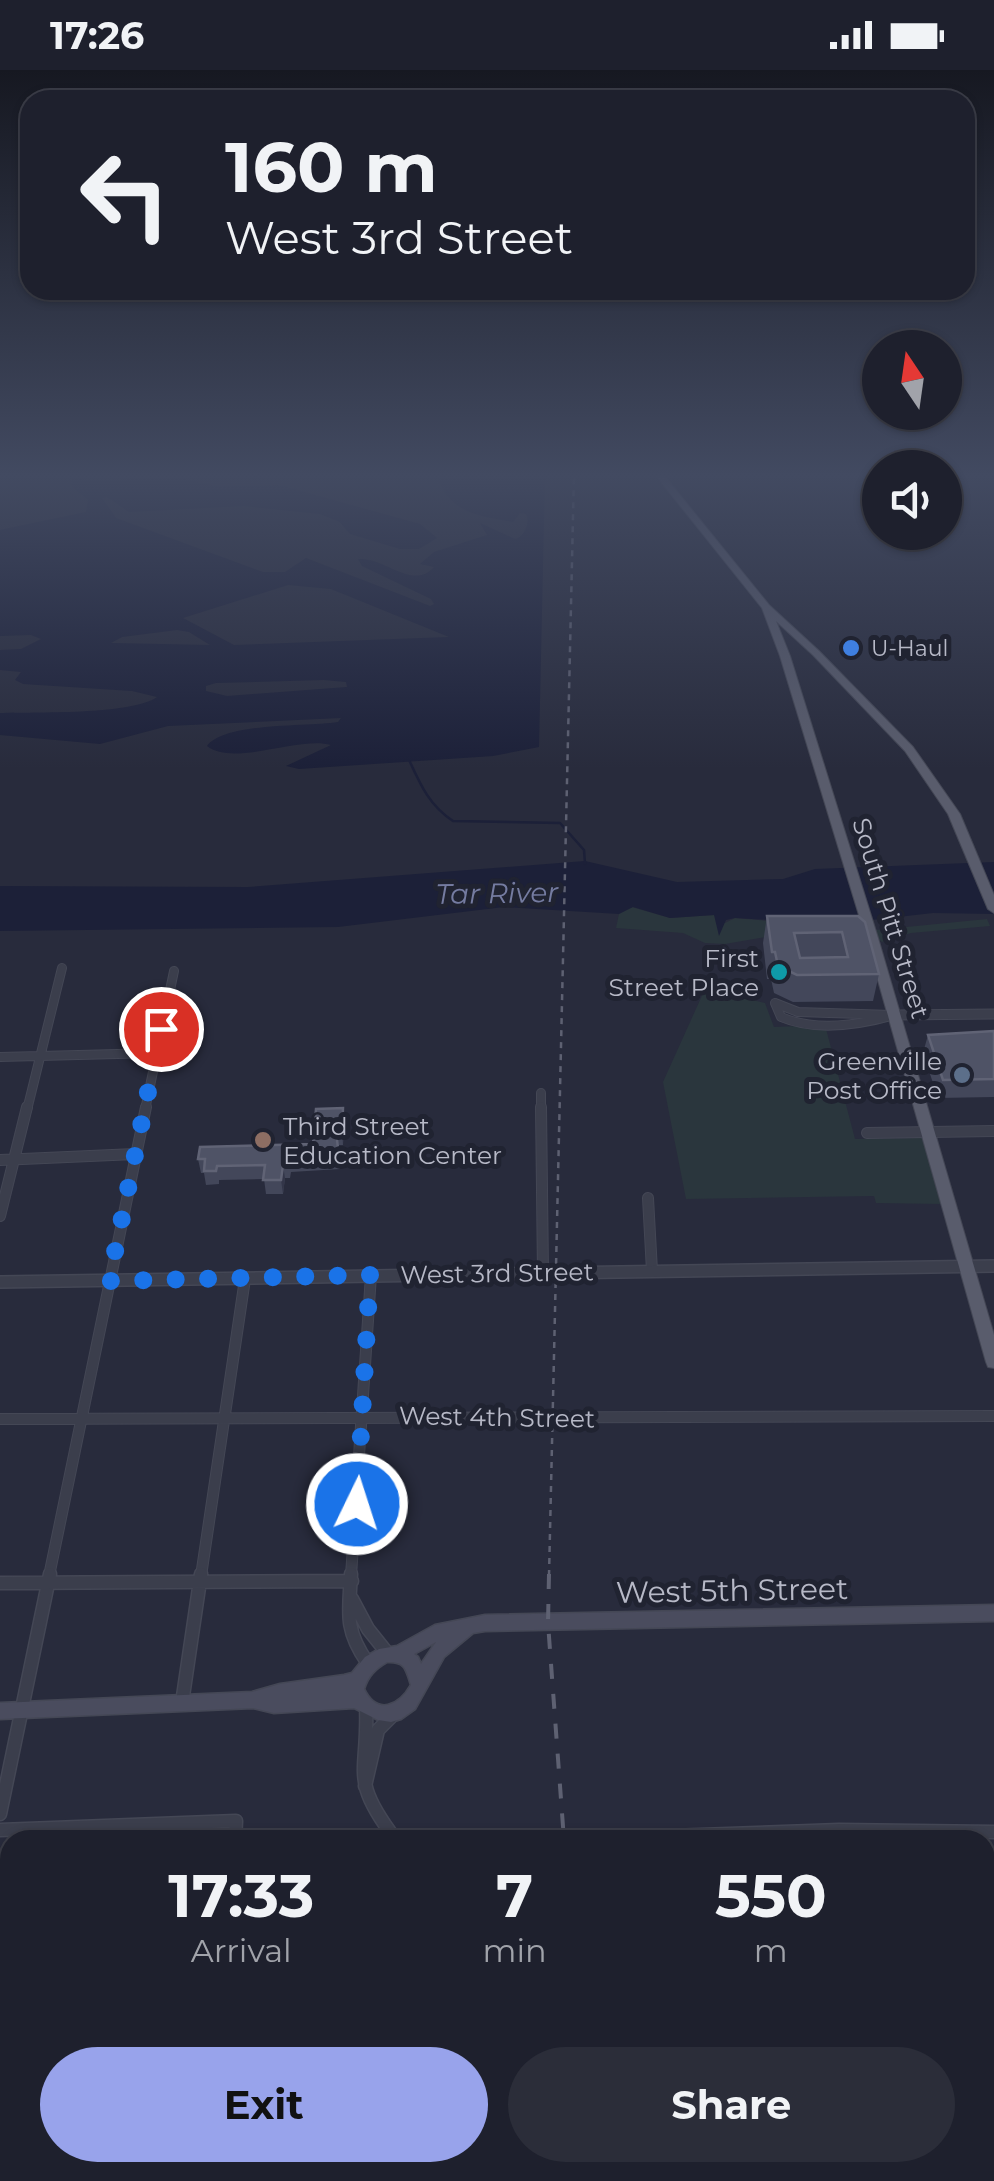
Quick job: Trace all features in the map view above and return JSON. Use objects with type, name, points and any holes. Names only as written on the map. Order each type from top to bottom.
[{"type":"main road","points":[[737,572],[766,608],[894,732],[954,814],[994,909]]},
{"type":"main road","name":"South Pitt Street","points":[[766,608],[785,656],[871,935],[994,1362]]},
{"type":"main road","points":[[785,656],[816,653]]},
{"type":"main road","name":"West 5th Street","points":[[392,1654],[441,1630],[470,1625],[994,1614]]},
{"type":"main road","points":[[419,1684],[414,1666],[392,1654],[367,1662],[361,1695],[374,1712],[394,1713],[412,1702],[438,1651],[470,1625]]},
{"type":"main road","points":[[0,1711],[252,1700],[274,1705],[361,1695]]},
{"type":"street","points":[[0,1216],[62,968]]},
{"type":"street","points":[[0,1814],[174,971]]},
{"type":"street","points":[[895,1016],[795,1024],[785,1020],[775,1003],[795,1011],[895,1016],[994,1014]]},
{"type":"street","points":[[785,1020],[795,1011]]},
{"type":"street","points":[[839,1012],[843,1023]]},
{"type":"street","points":[[0,1057],[157,1052]]},
{"type":"street","points":[[541,1092],[543,1273]]},
{"type":"street","points":[[867,1133],[994,1131]]},
{"type":"street","points":[[0,1160],[135,1154]]},
{"type":"street","points":[[648,1198],[652,1271]]},
{"type":"street","name":"West 3rd Street","points":[[0,1282],[994,1266]]},
{"type":"street","points":[[367,1662],[352,1640],[348,1624],[370,1275]]},
{"type":"street","points":[[182,1703],[245,1279]]},
{"type":"street","name":"West 4th Street","points":[[0,1419],[994,1416]]},
{"type":"street","points":[[0,1584],[352,1581]]},
{"type":"street","points":[[350,1597],[363,1622],[392,1654]]},
{"type":"street","points":[[361,1695],[368,1726],[360,1774],[389,1830]]},
{"type":"street","points":[[365,1786],[378,1730],[394,1713]]},
{"type":"street","points":[[0,1830],[236,1821],[236,1830]]},
{"type":"shaded area","points":[[632,907],[670,918],[714,915],[725,923],[735,918],[803,924],[766,937],[705,943],[683,933],[616,928],[619,914]]},
{"type":"shaded area","points":[[987,919],[990,926],[911,933],[882,942],[876,937],[876,930]]},
{"type":"shaded area","points":[[705,989],[765,1003],[774,1027],[825,1025],[855,1139],[922,1138],[942,1204],[876,1203],[874,1196],[686,1199],[663,1082]]},
{"type":"water","points":[[0,572],[341,572],[430,606],[434,604],[431,599],[374,572],[417,576],[543,572],[539,747],[493,756],[299,769],[286,766],[331,745],[302,744],[249,753],[219,752],[207,746],[217,738],[248,729],[338,722],[341,718],[168,726],[100,744],[0,735],[0,713],[105,710],[157,697],[132,691],[23,684],[15,680],[21,672],[0,670],[0,650],[21,649],[41,639],[31,635],[0,636]],"holes":[[[288,585],[331,589],[449,637],[234,645],[183,618]],[[189,632],[210,645],[111,643],[122,637]],[[346,682],[347,687],[227,696],[206,691],[206,686],[216,683]]]},
{"type":"water","name":"Tar River","points":[[585,861],[677,882],[783,879],[815,869],[994,862],[994,914],[933,913],[836,924],[735,918],[726,920],[719,936],[714,915],[670,918],[633,907],[619,914],[504,907],[338,927],[0,931],[0,886],[248,887]]},
{"type":"building","points":[[767,916],[858,916],[865,922],[879,974],[797,975],[778,966]],"holes":[[[842,932],[848,957],[800,958],[794,933]]]},
{"type":"building","points":[[994,1031],[994,1079],[943,1080],[928,1035]]},
{"type":"building","points":[[343,1108],[342,1131],[336,1132],[339,1156],[289,1158],[289,1164],[283,1165],[281,1180],[263,1180],[265,1165],[217,1166],[216,1171],[204,1171],[205,1159],[198,1159],[200,1147],[313,1144],[316,1109]]},
{"type":"waterway","points":[[410,762],[432,802],[453,821],[560,823],[584,850],[585,864]]},
{"type":"railway","points":[[549,1576],[572,572]]},
{"type":"railway","points":[[549,1574],[548,1623],[563,1830]]},
{"type":"place","name":"U-Haul","points":[[851,648]]},
{"type":"place","name":"First Street Place","points":[[779,972]]},
{"type":"place","name":"Greenville Post Office","points":[[962,1075]]},
{"type":"place","name":"Third Street Education Center","points":[[263,1140]]},
{"type":"route","points":[[161,1029],[109,1281],[370,1275],[357,1504]]}]
